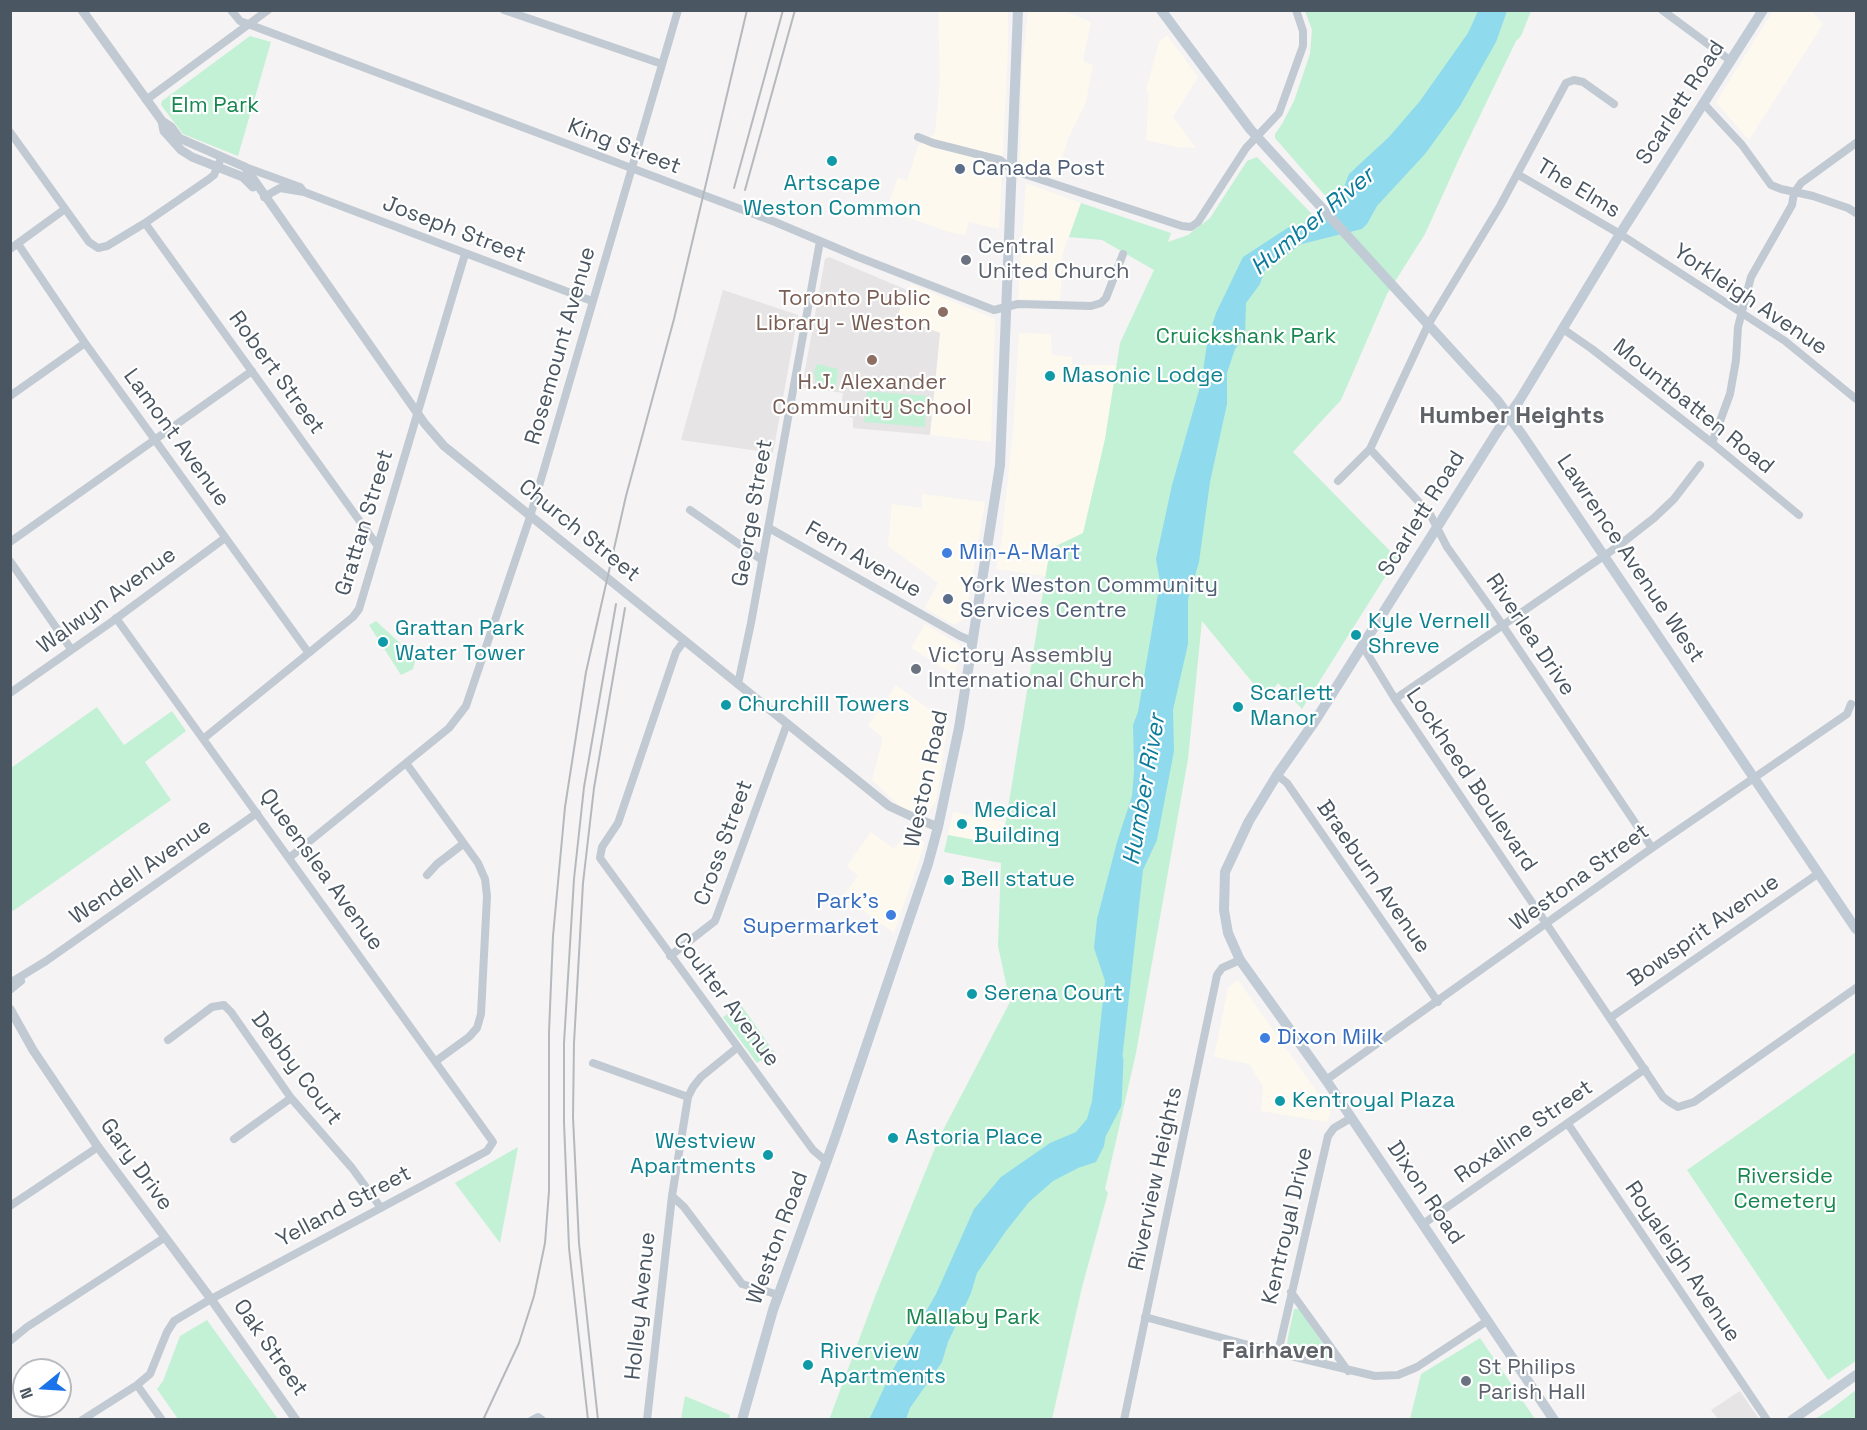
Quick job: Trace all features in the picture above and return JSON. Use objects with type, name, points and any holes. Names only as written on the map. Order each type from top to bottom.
[{"type":"main road","name":"Weston Road","points":[[742,1419],[767,1329],[904,940],[938,826],[959,728],[1000,465],[1018,10]]},
{"type":"main road","name":"Lawrence Avenue West","points":[[1161,10],[1257,137],[1497,400],[1857,928]]},
{"type":"main road","name":"Scarlett Road","points":[[1262,990],[1240,960],[1228,933],[1224,910],[1226,872],[1248,821],[1315,721],[1509,416],[1620,234],[1763,10]]},
{"type":"main road","name":"Dixon Road","points":[[1262,990],[1326,1080],[1554,1419]]},
{"type":"main road","points":[[1792,1419],[1857,1375]]},
{"type":"street","name":"Church Street","points":[[82,10],[162,122],[164,131],[181,150],[192,157],[245,167],[264,196]]},
{"type":"street","name":"King Street","points":[[231,10],[240,21],[764,218],[994,310],[1018,304],[1091,306],[1101,303],[1106,298],[1123,254]]},
{"type":"street","points":[[146,100],[268,10]]},
{"type":"street","points":[[504,10],[662,64]]},
{"type":"street","name":"Rosemount Avenue","points":[[290,858],[449,728],[466,706],[530,517],[678,10]]},
{"type":"street","points":[[918,137],[1000,160],[1013,170],[1191,227],[1198,222],[1243,152],[1280,113],[1297,64],[1303,38],[1302,23],[1296,10]]},
{"type":"street","points":[[1662,10],[1731,61]]},
{"type":"street","points":[[1338,481],[1370,449],[1428,325],[1500,206],[1566,83],[1574,80],[1583,82],[1614,105]]},
{"type":"street","points":[[1703,103],[1742,146],[1772,185],[1835,203],[1857,213]]},
{"type":"street","points":[[10,132],[89,242],[98,248],[107,246],[145,223],[214,175],[220,162]]},
{"type":"street","points":[[1712,443],[1730,394],[1742,314],[1751,277],[1792,205],[1794,193],[1801,183],[1857,143]]},
{"type":"street","name":"Church Street","points":[[220,162],[243,177],[264,196],[425,424],[444,446],[889,806],[938,826]]},
{"type":"street","name":"Joseph Street","points":[[245,167],[300,188],[304,192]]},
{"type":"street","name":"The Elms","points":[[1517,174],[1620,234]]},
{"type":"street","name":"Joseph Street","points":[[264,196],[280,188],[304,192],[592,301]]},
{"type":"street","points":[[10,249],[65,209]]},
{"type":"street","name":"Robert Street","points":[[145,223],[378,545]]},
{"type":"street","name":"Yorkleigh Avenue","points":[[1620,234],[1785,341],[1857,399]]},
{"type":"street","name":"George Street","points":[[738,684],[769,528],[820,241]]},
{"type":"street","name":"Lamont Avenue","points":[[18,244],[85,343],[308,652]]},
{"type":"street","name":"Grattan Street","points":[[203,739],[353,617],[359,609],[465,254]]},
{"type":"street","name":"Mountbatten Road","points":[[1563,329],[1712,443],[1799,515]]},
{"type":"street","points":[[10,396],[85,343]]},
{"type":"street","points":[[10,542],[252,371]]},
{"type":"street","name":"Riverlea Drive","points":[[1370,449],[1430,514],[1447,547],[1503,626],[1652,848]]},
{"type":"street","points":[[1395,699],[1503,626],[1654,518],[1674,499],[1700,465]]},
{"type":"street","points":[[690,510],[762,560]]},
{"type":"street","name":"Fern Avenue","points":[[769,528],[918,613],[972,640]]},
{"type":"street","name":"Walwyn Avenue","points":[[10,693],[225,538]]},
{"type":"street","points":[[10,561],[72,648]]},
{"type":"street","name":"Queenslea Avenue","points":[[116,618],[492,1138],[492,1146]]},
{"type":"street","name":"Coulter Avenue","points":[[684,641],[676,652],[618,823],[602,847],[600,858],[813,1150],[826,1161]]},
{"type":"street","name":"Lockheed Boulevard","points":[[1362,645],[1395,699],[1663,1097],[1678,1107],[1694,1102],[1857,988]]},
{"type":"street","name":"Westona Street","points":[[1326,1080],[1652,848],[1847,714],[1851,704]]},
{"type":"street","name":"Cross Street","points":[[670,956],[715,921],[787,724]]},
{"type":"street","points":[[406,763],[478,863],[487,896],[481,1014],[477,1028],[469,1037],[436,1061]]},
{"type":"street","name":"Braeburn Avenue","points":[[1277,775],[1287,783],[1438,1002]]},
{"type":"street","name":"Wendell Avenue","points":[[10,983],[46,961],[257,813]]},
{"type":"street","points":[[427,876],[463,843]]},
{"type":"street","name":"Bowsprit Avenue","points":[[1610,1018],[1819,873]]},
{"type":"street","name":"Riverview Heights","points":[[1124,1419],[1217,975],[1222,968],[1240,960]]},
{"type":"street","name":"Wendell Avenue","points":[[10,990],[46,961]]},
{"type":"street","name":"Debby Court","points":[[168,1040],[212,1007],[224,1005],[291,1098],[352,1168],[381,1208]]},
{"type":"street","name":"Gary Drive","points":[[10,1009],[33,1050],[98,1147],[211,1299]]},
{"type":"street","name":"Gary Drive","points":[[10,1023],[33,1050]]},
{"type":"street","points":[[593,1063],[688,1098],[700,1077],[738,1047]]},
{"type":"street","name":"Roxaline Street","points":[[1423,1224],[1645,1069]]},
{"type":"street","points":[[234,1139],[291,1098]]},
{"type":"street","name":"Holley Avenue","points":[[647,1419],[672,1196],[688,1098]]},
{"type":"street","name":"Kentroyal Drive","points":[[1278,1353],[1328,1136],[1334,1128],[1351,1119]]},
{"type":"street","name":"Royaleigh Avenue","points":[[1568,1124],[1767,1419]]},
{"type":"street","name":"Yelland Street","points":[[137,1385],[150,1374],[167,1332],[174,1321],[487,1151],[492,1146]]},
{"type":"street","points":[[10,1206],[98,1147]]},
{"type":"street","points":[[672,1196],[684,1207],[742,1284],[779,1296]]},
{"type":"street","points":[[10,1341],[27,1327],[164,1238]]},
{"type":"street","points":[[1291,1292],[1348,1371]]},
{"type":"street","name":"Oak Street","points":[[211,1299],[296,1419]]},
{"type":"street","points":[[1145,1317],[1348,1371],[1375,1376],[1398,1376],[1487,1321]]},
{"type":"street","points":[[82,1419],[137,1385],[162,1419]]},
{"type":"street","points":[[532,1419],[538,1417],[542,1419]]},
{"type":"shaded area","points":[[938,11],[1008,11],[999,229],[969,222],[965,235],[952,233],[886,210],[898,177],[907,181],[918,146],[935,133],[940,79]]},
{"type":"shaded area","points":[[1028,11],[1065,11],[1091,22],[1083,61],[1093,65],[1086,102],[1068,139],[1056,178],[1020,168],[1022,67]]},
{"type":"shaded area","points":[[1773,11],[1812,11],[1823,24],[1749,140],[1716,102]]},
{"type":"shaded area","points":[[1167,35],[1198,77],[1173,117],[1196,148],[1177,147],[1146,140],[1149,94],[1146,90],[1159,42]]},
{"type":"shaded area","points":[[1026,183],[1081,203],[1063,252],[1060,300],[1018,299]]},
{"type":"shaded area","name":"H.J. Alexander Community School","points":[[829,257],[907,290],[897,317],[940,333],[930,435],[853,428],[853,418],[840,413],[843,393],[802,387],[825,259]]},
{"type":"shaded area","points":[[911,284],[995,319],[991,442],[930,435],[940,333],[896,317]]},
{"type":"shaded area","points":[[723,290],[798,315],[773,453],[681,440]]},
{"type":"shaded area","points":[[1019,333],[1051,334],[1052,355],[1072,357],[1072,365],[1117,365],[1105,439],[1083,533],[1050,549],[1045,576],[996,569],[1001,544],[1013,431]]},
{"type":"shaded area","points":[[922,494],[985,502],[965,619],[954,625],[925,608],[938,583],[888,546],[892,504],[922,508]]},
{"type":"shaded area","points":[[925,624],[960,645],[955,675],[911,648]]},
{"type":"shaded area","points":[[896,685],[948,723],[936,801],[928,814],[903,809],[872,780],[883,738],[868,726]]},
{"type":"shaded area","points":[[953,812],[1004,822],[1002,845],[948,835]]},
{"type":"shaded area","points":[[909,829],[925,843],[894,933],[843,896],[858,876],[847,866],[871,832],[894,849]]},
{"type":"shaded area","points":[[1238,980],[1331,1112],[1327,1122],[1261,1111],[1263,1086],[1249,1064],[1214,1057],[1228,988]]},
{"type":"shaded area","points":[[1740,1391],[1759,1419],[1718,1419],[1711,1410]]},
{"type":"green space","points":[[1305,11],[1531,11],[1425,234],[1387,294],[1341,400],[1293,452],[1397,558],[1302,709],[1278,683],[1266,699],[1202,621],[1188,759],[1136,1053],[1105,1189],[1108,1193],[1082,1287],[1052,1419],[829,1420],[876,1294],[939,1138],[1010,1002],[998,946],[1001,863],[944,852],[948,835],[1002,845],[1050,549],[1083,533],[1105,439],[1120,343],[1154,270],[1102,240],[1069,237],[1081,203],[1171,233],[1168,242],[1188,235],[1210,218],[1247,161],[1257,157],[1333,236],[1355,230],[1275,138],[1275,134],[1294,101],[1310,54],[1312,30]]},
{"type":"green space","name":"Elm Park","points":[[250,36],[271,42],[238,156],[183,134],[161,105],[162,101]]},
{"type":"green space","points":[[817,364],[838,369],[836,388],[816,383],[814,372]]},
{"type":"green space","points":[[867,391],[927,396],[925,427],[864,422]]},
{"type":"green space","points":[[376,621],[416,658],[413,669],[401,675],[369,625]]},
{"type":"green space","points":[[97,707],[124,745],[172,711],[186,731],[145,762],[171,800],[13,911],[10,907],[11,768]]},
{"type":"green space","points":[[741,1005],[774,1052],[757,1063],[723,1017]]},
{"type":"green space","name":"Riverside Cemetery","points":[[1856,1052],[1856,1361],[1828,1380],[1687,1170]]},
{"type":"green space","points":[[518,1147],[500,1243],[455,1183]]},
{"type":"green space","points":[[1294,1309],[1301,1311],[1330,1354],[1328,1360],[1290,1350],[1287,1344]]},
{"type":"green space","points":[[207,1320],[278,1419],[178,1419],[157,1389],[163,1381],[180,1336]]},
{"type":"green space","points":[[1480,1338],[1535,1419],[1410,1419],[1421,1374]]},
{"type":"green space","points":[[1856,1390],[1856,1419],[1815,1419],[1831,1409]]},
{"type":"green space","points":[[685,1396],[730,1415],[729,1419],[681,1419]]},
{"type":"water","points":[[1478,11],[1507,11],[1496,42],[1460,106],[1425,154],[1377,206],[1362,229],[1274,251],[1269,257],[1260,284],[1246,303],[1245,336],[1235,349],[1227,373],[1227,404],[1210,482],[1199,562],[1188,599],[1188,644],[1173,710],[1174,751],[1157,840],[1143,870],[1122,1060],[1114,1084],[1104,1146],[1096,1162],[1053,1181],[1029,1202],[1006,1231],[977,1273],[942,1362],[910,1408],[906,1419],[869,1420],[891,1373],[936,1294],[974,1209],[1001,1177],[1050,1143],[1076,1132],[1087,1119],[1092,1101],[1105,981],[1094,948],[1097,919],[1117,842],[1132,796],[1133,725],[1138,712],[1160,582],[1156,559],[1172,485],[1201,383],[1208,338],[1216,313],[1243,257],[1289,227],[1311,222],[1327,211],[1342,192],[1349,174],[1389,137],[1420,101],[1468,33]]},
{"type":"waterway","name":"Humber River","points":[[1254,269],[1295,239]]},
{"type":"waterway","name":"Humber River","points":[[1100,1131],[1114,1104],[1116,1060]]},
{"type":"railway","points":[[483,1420],[519,1343],[534,1296],[545,1243],[549,1191],[549,1032],[553,936],[565,807],[586,672],[626,496],[674,319],[747,10]]},
{"type":"railway","points":[[734,188],[783,10]]},
{"type":"railway","points":[[745,190],[795,10]]},
{"type":"railway","points":[[588,1420],[569,1248],[564,1122],[564,1043],[574,879],[584,787],[616,604]]},
{"type":"railway","points":[[598,1420],[579,1243],[573,1117],[574,1043],[583,883],[594,788],[625,608]]},
{"type":"place","name":"Artscape Weston Common","points":[[832,161]]},
{"type":"place","name":"Canada Post","points":[[960,169]]},
{"type":"place","name":"Central United Church","points":[[966,260]]},
{"type":"place","name":"Toronto Public Library - Weston","points":[[943,312]]},
{"type":"place","name":"H.J. Alexander Community School","points":[[872,360]]},
{"type":"place","name":"Masonic Lodge","points":[[1050,376]]},
{"type":"place","name":"Min-A-Mart","points":[[947,553]]},
{"type":"place","name":"York Weston Community Services Centre","points":[[948,599]]},
{"type":"place","name":"Kyle Vernell Shreve","points":[[1356,635]]},
{"type":"place","name":"Grattan Park Water Tower","points":[[383,642]]},
{"type":"place","name":"Victory Assembly International Church","points":[[916,669]]},
{"type":"place","name":"Churchill Towers","points":[[726,705]]},
{"type":"place","name":"Scarlett Manor","points":[[1238,707]]},
{"type":"place","name":"Medical Building","points":[[962,824]]},
{"type":"place","name":"Bell statue","points":[[949,880]]},
{"type":"place","name":"Park's Supermarket","points":[[891,915]]},
{"type":"place","name":"Serena Court","points":[[972,994]]},
{"type":"place","name":"Dixon Milk","points":[[1265,1038]]},
{"type":"place","name":"Kentroyal Plaza","points":[[1280,1101]]},
{"type":"place","name":"Astoria Place","points":[[893,1138]]},
{"type":"place","name":"Westview Apartments","points":[[768,1155]]},
{"type":"place","name":"Riverview Apartments","points":[[808,1365]]},
{"type":"place","name":"St Philips Parish Hall","points":[[1466,1381]]},
{"type":"district","name":"Humber Heights","points":[[1512,416]]},
{"type":"district","name":"Fairhaven","points":[[1278,1351]]},
{"type":"park label","name":"Cruickshank Park","points":[[1246,337]]},
{"type":"park label","name":"Mallaby Park","points":[[973,1318]]}]
